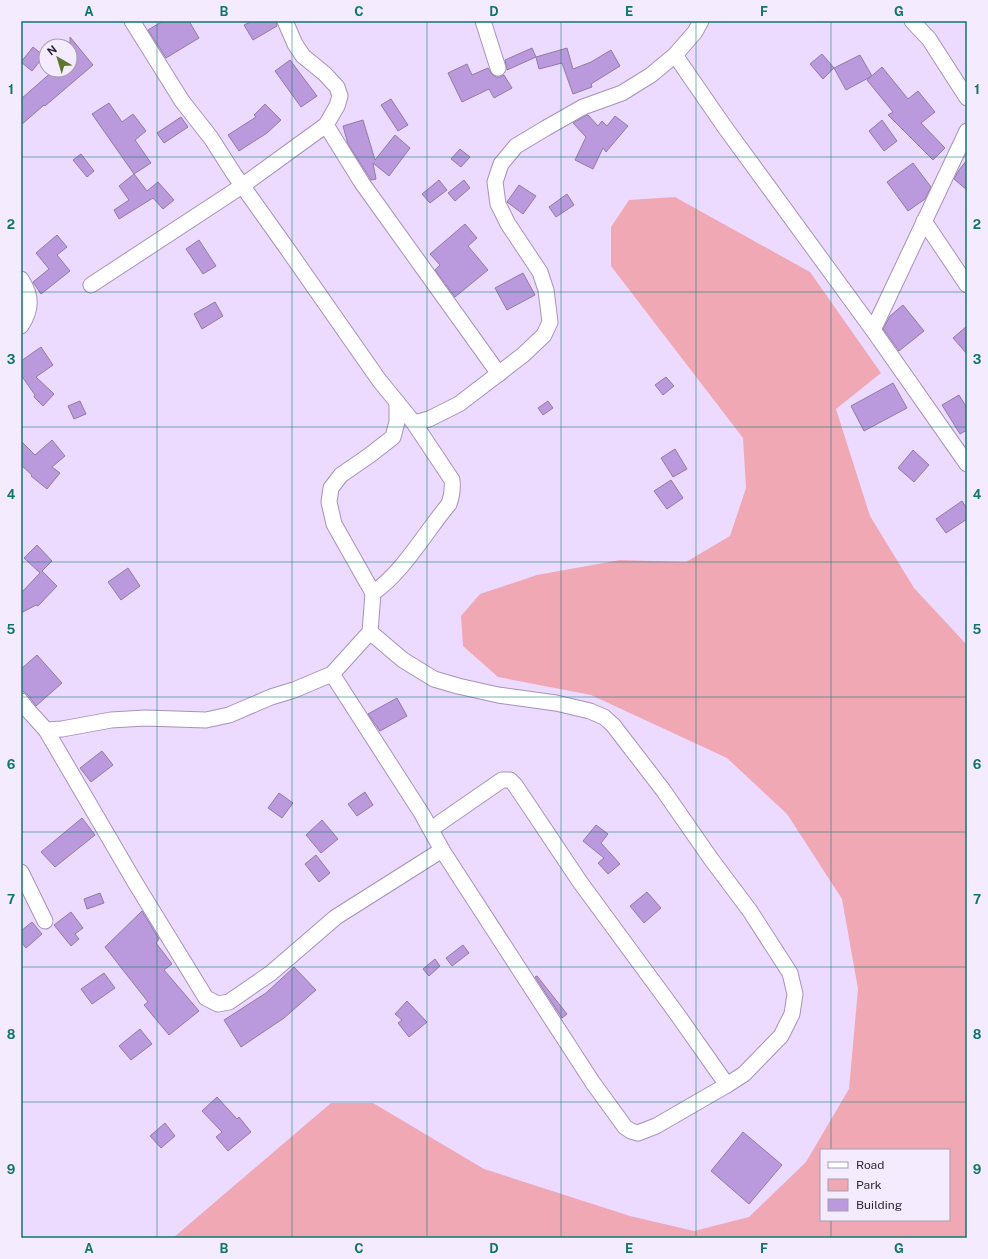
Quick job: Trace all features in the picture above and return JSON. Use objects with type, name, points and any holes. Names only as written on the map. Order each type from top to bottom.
[{"type":"street","points":[[132,21],[182,101],[211,138],[242,186],[379,380],[414,423],[452,480],[452,497],[449,504],[387,584],[373,593]]},
{"type":"street","points":[[91,285],[242,186],[326,125],[337,106],[340,96],[337,87],[325,74],[303,56],[295,44],[285,21]]},
{"type":"street","points":[[483,21],[498,68]]},
{"type":"street","points":[[414,423],[429,419],[458,404],[499,374],[523,355],[544,335],[550,322],[546,290],[540,272],[508,224],[498,204],[496,182],[501,164],[516,146],[583,107],[622,93],[651,76],[675,55],[695,32],[701,21]]},
{"type":"street","points":[[912,21],[929,39],[967,98]]},
{"type":"street","points":[[675,55],[724,126],[873,330],[967,464]]},
{"type":"street","points":[[326,125],[362,183],[499,374]]},
{"type":"street","points":[[873,330],[967,131]]},
{"type":"street","points":[[924,221],[967,285]]},
{"type":"street","points":[[21,279],[30,301],[27,317],[21,326]]},
{"type":"street","points":[[46,730],[62,729],[111,720],[145,718],[206,720],[229,715],[332,674],[370,632],[373,593],[334,524],[328,502],[331,488],[341,476],[393,437],[397,422],[397,402]]},
{"type":"street","points":[[332,674],[431,829],[442,850],[593,1083],[625,1127],[638,1133],[656,1126],[727,1085],[744,1074],[781,1036],[792,1014],[795,994],[790,973],[750,911],[711,859],[664,790],[613,725],[604,717],[590,711],[556,703],[498,695],[458,686],[434,678],[403,660],[370,632]]},
{"type":"street","points":[[23,707],[46,730],[132,878],[206,998],[218,1004],[229,1002],[271,973],[336,917],[442,850]]},
{"type":"street","points":[[431,829],[502,780],[510,780],[515,785],[580,882],[727,1085]]},
{"type":"street","points":[[21,872],[45,921]]},
{"type":"green space","points":[[675,197],[810,272],[881,373],[836,409],[870,516],[914,588],[967,645],[967,1238],[173,1238],[331,1103],[373,1103],[484,1169],[630,1216],[694,1231],[749,1217],[806,1162],[849,1089],[858,989],[842,899],[787,814],[727,758],[591,695],[498,677],[463,646],[461,616],[480,594],[537,575],[620,560],[686,562],[730,536],[746,488],[743,438],[611,266],[611,227],[629,200]]},
{"type":"building","points":[[163,21],[189,21],[199,38],[166,58],[148,30]]},
{"type":"building","points":[[252,21],[276,21],[277,26],[253,40],[244,25]]},
{"type":"building","points":[[33,47],[38,51],[38,64],[32,71],[21,62]]},
{"type":"building","points":[[78,47],[93,65],[78,78]]},
{"type":"building","points":[[532,48],[536,57],[507,70],[505,60]]},
{"type":"building","points":[[567,48],[573,69],[591,62],[611,50],[620,66],[591,84],[592,87],[573,94],[562,63],[539,69],[536,57]]},
{"type":"building","points":[[822,54],[834,68],[823,79],[810,64]]},
{"type":"building","points":[[860,55],[872,76],[846,90],[834,68]]},
{"type":"building","points":[[290,60],[317,96],[301,107],[275,71]]},
{"type":"building","points":[[467,64],[472,75],[488,68],[496,77],[504,75],[512,88],[494,98],[489,89],[462,102],[448,73]]},
{"type":"building","points":[[882,67],[908,99],[918,91],[935,112],[921,123],[945,148],[933,160],[888,115],[893,112],[867,80]]},
{"type":"building","points":[[45,78],[78,78],[21,125],[21,99]]},
{"type":"building","points":[[391,99],[408,125],[398,131],[381,105]]},
{"type":"building","points":[[109,103],[122,122],[133,114],[146,131],[135,140],[151,163],[134,174],[92,114]]},
{"type":"building","points":[[265,104],[281,120],[267,133],[239,151],[228,135],[256,117],[254,115]]},
{"type":"building","points":[[587,115],[598,126],[602,121],[607,126],[615,116],[628,126],[606,152],[603,148],[593,169],[575,160],[586,137],[573,123]]},
{"type":"building","points":[[181,117],[188,127],[164,143],[157,133]]},
{"type":"building","points":[[363,120],[375,160],[395,135],[410,148],[389,176],[373,163],[376,179],[371,180],[348,144],[343,126]]},
{"type":"building","points":[[882,120],[897,141],[884,151],[869,131]]},
{"type":"building","points":[[460,149],[470,157],[461,167],[451,159]]},
{"type":"building","points":[[81,154],[94,171],[87,177],[73,160]]},
{"type":"building","points":[[967,160],[967,190],[954,179]]},
{"type":"building","points":[[913,163],[931,187],[925,199],[908,211],[887,182]]},
{"type":"building","points":[[134,174],[147,191],[158,182],[174,200],[163,209],[153,198],[119,219],[114,210],[129,200],[119,186]]},
{"type":"building","points":[[439,180],[447,190],[430,203],[422,194]]},
{"type":"building","points":[[464,180],[470,188],[455,201],[448,193]]},
{"type":"building","points":[[519,185],[536,196],[523,214],[507,202]]},
{"type":"building","points":[[567,194],[574,205],[556,217],[549,207]]},
{"type":"building","points":[[465,224],[477,238],[468,246],[488,270],[455,297],[435,270],[440,265],[430,254]]},
{"type":"building","points":[[57,235],[67,247],[57,255],[70,271],[41,294],[33,282],[49,269],[36,253]]},
{"type":"building","points":[[199,240],[216,266],[203,274],[186,249]]},
{"type":"building","points":[[523,273],[535,295],[507,310],[495,288]]},
{"type":"building","points":[[215,302],[223,316],[202,329],[194,314]]},
{"type":"building","points":[[903,305],[924,331],[899,351],[883,329],[890,316]]},
{"type":"building","points":[[967,326],[967,354],[953,338]]},
{"type":"building","points":[[41,347],[53,365],[36,377],[54,394],[43,406],[34,397],[35,395],[21,375],[21,361]]},
{"type":"building","points":[[666,377],[674,386],[663,395],[655,385]]},
{"type":"building","points":[[893,383],[907,408],[864,431],[851,406]]},
{"type":"building","points":[[959,395],[967,408],[967,430],[960,434],[942,405]]},
{"type":"building","points":[[80,401],[86,414],[74,419],[68,406]]},
{"type":"building","points":[[548,401],[553,408],[543,415],[538,408]]},
{"type":"building","points":[[52,440],[65,456],[52,467],[60,473],[47,489],[31,476],[32,475],[21,465],[21,441],[35,455]]},
{"type":"building","points":[[675,449],[687,469],[673,477],[661,458]]},
{"type":"building","points":[[913,450],[929,465],[914,482],[898,468]]},
{"type":"building","points":[[671,480],[683,498],[667,509],[654,491]]},
{"type":"building","points":[[962,501],[967,509],[967,519],[946,533],[936,519]]},
{"type":"building","points":[[37,545],[52,561],[42,571],[57,586],[38,606],[36,605],[21,613],[21,593],[40,573],[24,558]]},
{"type":"building","points":[[128,568],[140,586],[121,600],[108,582]]},
{"type":"building","points":[[37,655],[62,683],[36,706],[28,695],[21,690],[21,669]]},
{"type":"building","points":[[397,698],[407,716],[380,731],[368,714]]},
{"type":"building","points":[[102,751],[113,765],[91,782],[80,768]]},
{"type":"building","points":[[365,792],[373,805],[357,816],[348,804]]},
{"type":"building","points":[[279,793],[293,803],[282,818],[268,808]]},
{"type":"building","points":[[82,818],[95,835],[55,867],[41,852]]},
{"type":"building","points":[[322,820],[338,839],[321,853],[306,835]]},
{"type":"building","points":[[596,825],[608,834],[601,843],[620,864],[608,874],[598,863],[604,858],[583,841]]},
{"type":"building","points":[[316,855],[330,873],[319,882],[305,864]]},
{"type":"building","points":[[647,892],[661,908],[644,923],[630,906]]},
{"type":"building","points":[[100,893],[104,903],[87,909],[84,899]]},
{"type":"building","points":[[142,911],[159,939],[156,943],[172,964],[164,970],[199,1011],[169,1035],[144,1005],[148,1002],[105,947]]},
{"type":"building","points":[[71,912],[83,928],[75,934],[79,939],[71,946],[54,925]]},
{"type":"building","points":[[32,922],[42,934],[26,948],[21,942],[21,931]]},
{"type":"building","points":[[463,945],[469,953],[452,966],[446,958]]},
{"type":"building","points":[[435,959],[440,966],[429,976],[423,969]]},
{"type":"building","points":[[294,967],[316,990],[284,1018],[241,1047],[224,1020],[266,993]]},
{"type":"building","points":[[104,973],[115,988],[92,1004],[81,989]]},
{"type":"building","points":[[537,976],[567,1014],[562,1018],[535,977]]},
{"type":"building","points":[[407,1001],[427,1022],[409,1037],[398,1023],[402,1020],[395,1014]]},
{"type":"building","points":[[140,1029],[152,1044],[131,1060],[119,1046]]},
{"type":"building","points":[[217,1097],[237,1119],[239,1117],[251,1132],[228,1151],[216,1137],[222,1132],[202,1111]]},
{"type":"building","points":[[165,1123],[175,1136],[161,1148],[150,1136]]},
{"type":"building","points":[[743,1132],[782,1165],[749,1204],[711,1171]]}]
